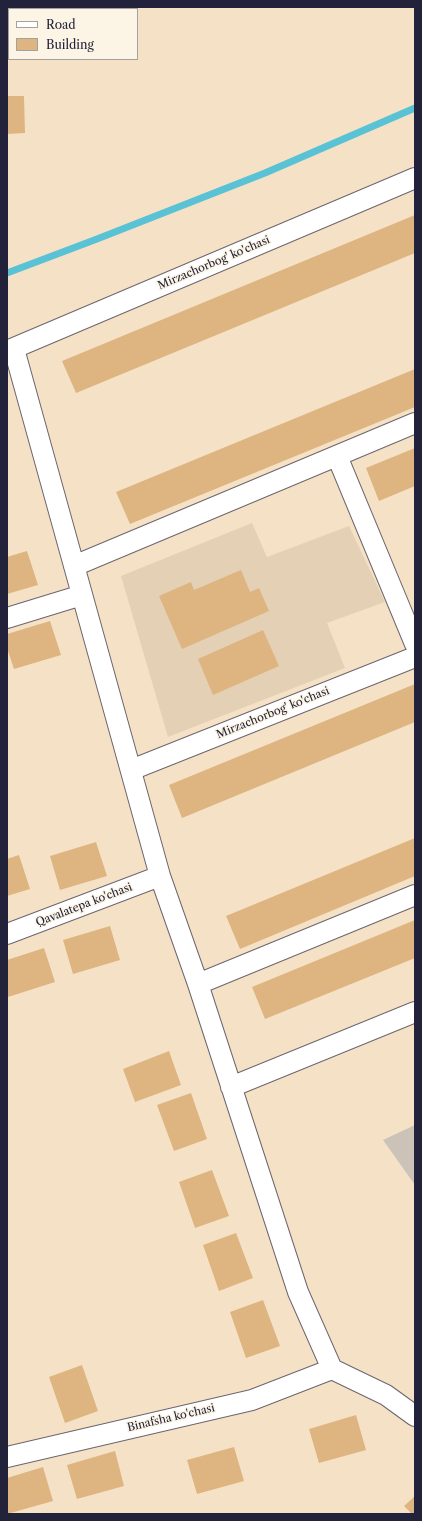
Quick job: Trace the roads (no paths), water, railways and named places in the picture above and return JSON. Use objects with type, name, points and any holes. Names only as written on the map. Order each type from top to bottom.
[{"type":"street","name":"Mirzachorbog' ko'chasi","points":[[10,350],[415,178]]},
{"type":"street","points":[[10,350],[74,566],[160,876],[198,984],[298,1292],[332,1369],[386,1395],[415,1416]]},
{"type":"street","points":[[74,566],[415,423]]},
{"type":"street","points":[[337,456],[415,644]]},
{"type":"street","points":[[7,618],[82,595]]},
{"type":"street","name":"Mirzachorbog' ko'chasi","points":[[131,770],[415,657]]},
{"type":"street","name":"Qavalatepa ko'chasi","points":[[7,934],[160,876]]},
{"type":"street","points":[[198,984],[415,896]]},
{"type":"street","points":[[231,1087],[415,1012]]},
{"type":"street","name":"Binafsha ko'chasi","points":[[7,1457],[252,1400],[332,1369]]},
{"type":"waterway","points":[[7,273],[265,173],[415,108]]}]
